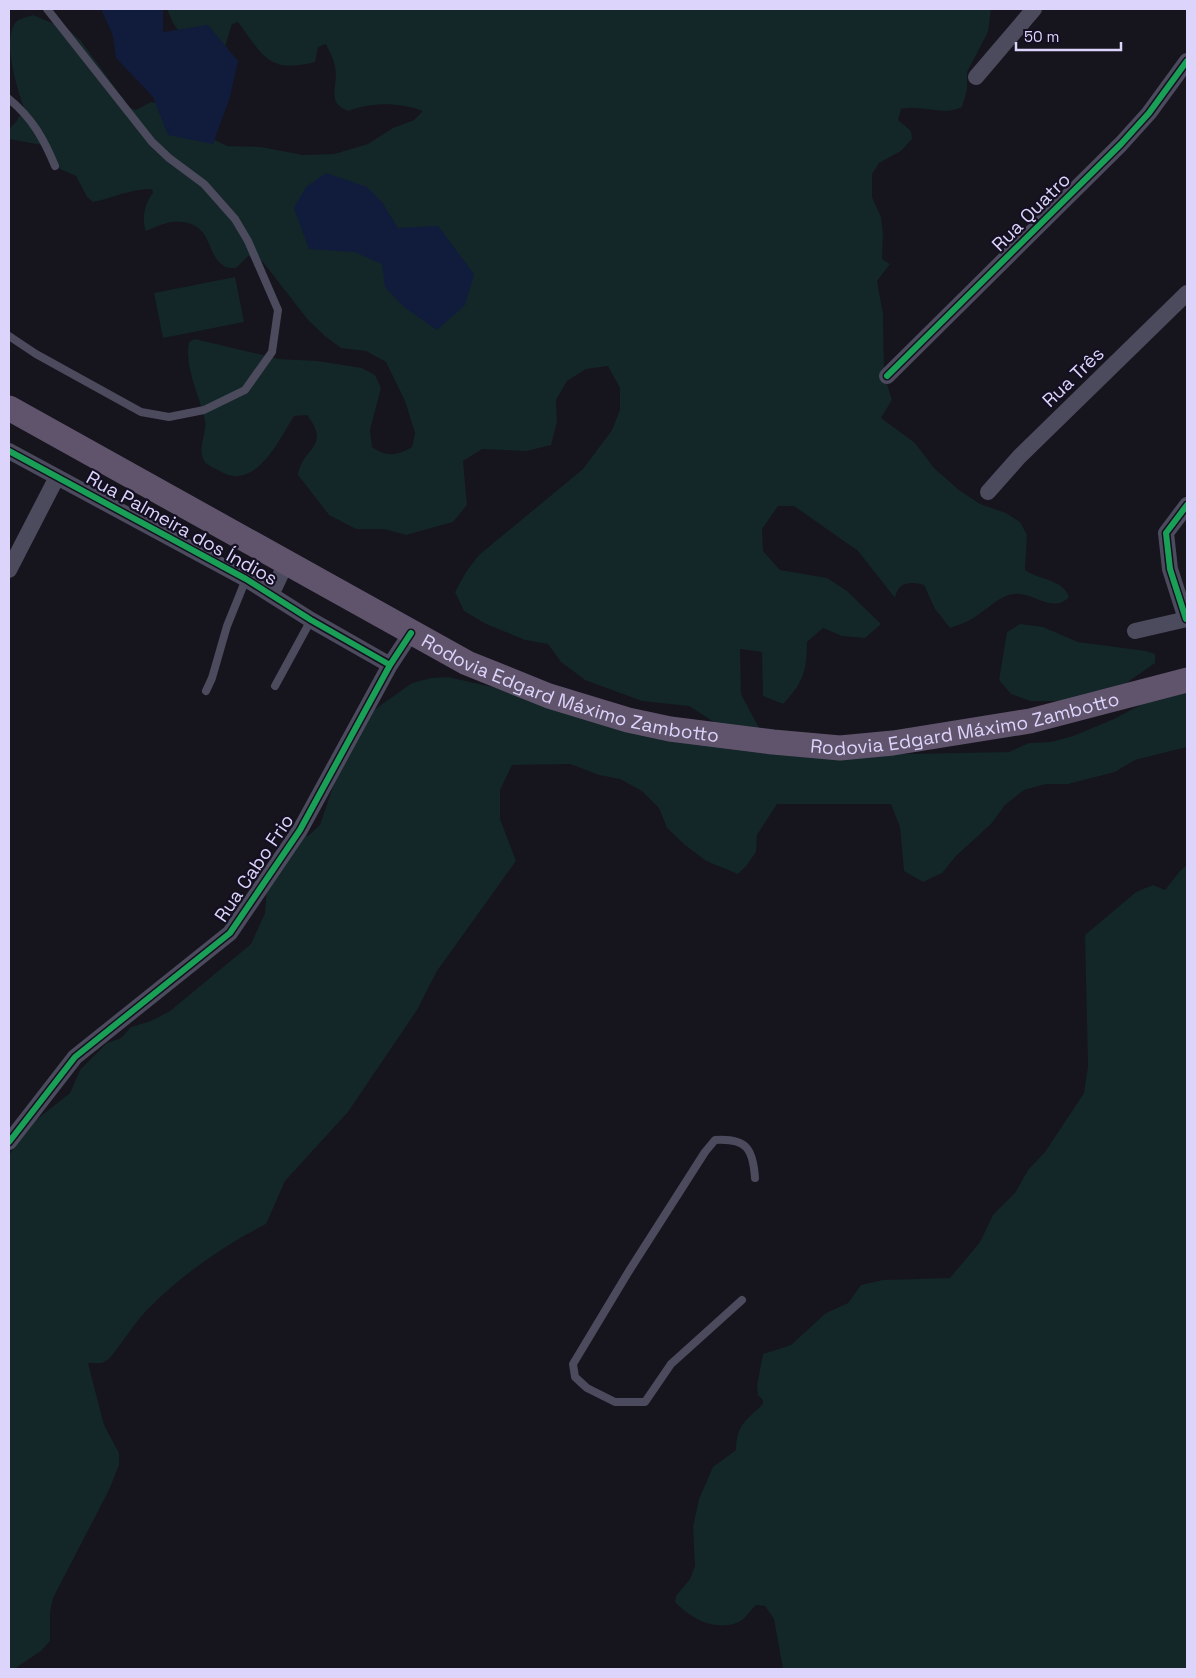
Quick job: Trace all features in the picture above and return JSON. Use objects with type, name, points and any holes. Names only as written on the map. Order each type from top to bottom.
[{"type":"main road","name":"Rodovia Edgard Máximo Zambotto","points":[[9,408],[411,633],[484,671],[549,696],[628,720],[670,729],[772,742],[840,748],[912,741],[1030,721],[1187,680]]},
{"type":"street","points":[[976,78],[1034,9]]},
{"type":"street","name":"Rua Quatro","points":[[887,376],[1121,144],[1149,113],[1187,61]]},
{"type":"street","name":"Rua Três","points":[[988,492],[1019,457],[1187,293]]},
{"type":"street","name":"Rua Palmeira dos Índios","points":[[9,451],[246,579],[311,620],[390,665]]},
{"type":"street","points":[[9,570],[57,477]]},
{"type":"street","points":[[1135,631],[1186,619],[1170,568],[1166,533],[1187,505]]},
{"type":"street","points":[[271,595],[287,562]]},
{"type":"street","name":"Rua Cabo Frio","points":[[9,1142],[75,1057],[230,933],[300,830],[390,665],[411,633]]},
{"type":"lane","points":[[9,336],[36,354],[141,412],[169,417],[204,410],[245,390],[272,352],[278,310],[248,241],[235,218],[204,184],[169,158],[152,142],[47,9]]},
{"type":"lane","points":[[9,99],[24,112],[39,131],[55,166]]},
{"type":"lane","points":[[206,690],[212,678],[227,626],[246,579]]},
{"type":"lane","points":[[275,686],[311,620]]},
{"type":"lane","points":[[742,1300],[671,1364],[646,1402],[614,1402],[587,1388],[575,1378],[573,1364],[629,1271],[705,1152],[715,1140],[731,1139],[745,1146],[753,1157],[755,1178]]},
{"type":"green space","points":[[167,9],[991,9],[988,32],[967,72],[967,90],[962,107],[947,111],[917,108],[901,109],[898,120],[911,131],[912,139],[901,151],[879,163],[872,174],[872,197],[881,217],[883,234],[882,259],[890,264],[877,281],[883,314],[884,374],[892,400],[881,418],[915,443],[934,468],[959,490],[980,504],[1006,513],[1020,522],[1027,535],[1025,570],[1056,583],[1066,591],[1069,597],[1063,602],[1051,603],[1025,595],[1013,594],[1001,599],[969,620],[950,628],[935,609],[924,585],[905,584],[899,589],[895,598],[858,551],[794,506],[778,506],[762,529],[763,551],[780,570],[827,578],[847,591],[881,624],[865,638],[842,636],[823,628],[807,642],[805,669],[795,690],[783,704],[763,696],[762,652],[740,649],[741,694],[761,732],[725,729],[689,706],[642,701],[585,680],[561,662],[548,644],[525,640],[486,624],[464,611],[455,592],[466,572],[479,555],[583,469],[612,430],[620,410],[620,388],[608,366],[586,369],[567,381],[556,400],[557,422],[551,445],[527,451],[482,449],[463,461],[467,505],[453,522],[406,535],[384,529],[356,529],[329,515],[298,475],[305,458],[316,441],[317,434],[307,415],[294,416],[264,462],[254,470],[243,475],[231,476],[209,465],[205,462],[201,452],[205,421],[189,362],[189,342],[195,339],[279,359],[318,361],[362,368],[375,375],[381,388],[370,430],[372,447],[387,454],[397,454],[412,447],[415,433],[405,401],[386,362],[366,351],[341,348],[326,337],[308,320],[263,262],[248,256],[236,268],[225,267],[218,261],[202,232],[186,222],[162,224],[146,231],[145,211],[153,193],[152,189],[130,192],[93,202],[87,197],[76,176],[60,169],[42,145],[9,139],[9,129],[16,122],[24,108],[14,75],[10,49],[10,37],[13,27],[18,20],[33,15],[69,30],[81,41],[130,108],[136,110],[151,102],[162,104],[185,125],[227,146],[261,147],[303,155],[334,154],[368,144],[393,128],[414,120],[423,111],[405,106],[386,104],[366,106],[348,111],[341,108],[335,98],[335,67],[326,44],[318,47],[315,62],[287,66],[277,64],[261,53],[238,22],[232,24],[224,50],[187,43],[173,23]]},
{"type":"green space","points":[[235,277],[244,322],[163,338],[154,293]]},
{"type":"green space","points":[[1020,624],[1043,627],[1078,642],[1146,651],[1155,654],[1155,663],[1115,691],[1088,701],[1030,701],[1011,694],[999,680],[1007,632]]},
{"type":"green space","points":[[448,677],[801,756],[1009,752],[1029,743],[1051,742],[1073,736],[1114,719],[1153,698],[1187,692],[1187,747],[1135,760],[1115,772],[1068,784],[1046,784],[1024,790],[1005,805],[991,824],[956,856],[942,873],[923,882],[904,871],[900,827],[891,804],[777,804],[757,835],[756,852],[738,874],[706,861],[685,845],[667,828],[659,808],[642,791],[620,779],[599,775],[570,764],[512,765],[500,790],[500,819],[516,861],[437,971],[417,1010],[348,1112],[285,1181],[266,1224],[218,1252],[188,1273],[160,1297],[142,1316],[109,1359],[102,1363],[88,1363],[104,1425],[119,1453],[119,1465],[109,1490],[53,1598],[50,1612],[50,1641],[41,1651],[14,1669],[9,1669],[9,1155],[32,1123],[70,1093],[80,1070],[107,1043],[121,1038],[131,1027],[151,1021],[170,1011],[251,944],[265,913],[267,883],[291,837],[308,836],[320,825],[343,757],[360,720],[412,683],[431,678]]},
{"type":"green space","points":[[1187,865],[1187,1669],[783,1669],[774,1619],[765,1606],[756,1605],[746,1617],[730,1625],[712,1625],[688,1614],[675,1602],[676,1596],[690,1579],[695,1566],[693,1527],[699,1499],[713,1467],[736,1450],[740,1428],[763,1404],[763,1400],[758,1395],[757,1386],[763,1354],[791,1345],[826,1313],[848,1303],[861,1285],[883,1280],[950,1278],[980,1242],[993,1215],[1015,1193],[1028,1170],[1045,1152],[1084,1093],[1088,1066],[1085,935],[1136,892],[1153,885],[1165,890]]},
{"type":"water","points":[[101,9],[163,9],[163,32],[208,25],[238,61],[230,97],[213,144],[168,135],[153,97],[116,58],[113,36]]},
{"type":"water","points":[[326,173],[367,187],[382,202],[398,228],[438,226],[474,274],[465,305],[437,330],[404,307],[385,287],[382,264],[355,252],[309,249],[294,208],[306,187]]},
{"type":"cycle path","points":[[887,376],[1121,144],[1149,113],[1187,61]]},
{"type":"cycle path","points":[[9,451],[246,579],[311,620],[390,665]]},
{"type":"cycle path","points":[[1186,619],[1170,569],[1166,533],[1187,505]]},
{"type":"cycle path","points":[[9,1142],[75,1057],[230,933],[300,830],[390,665],[411,633]]}]
